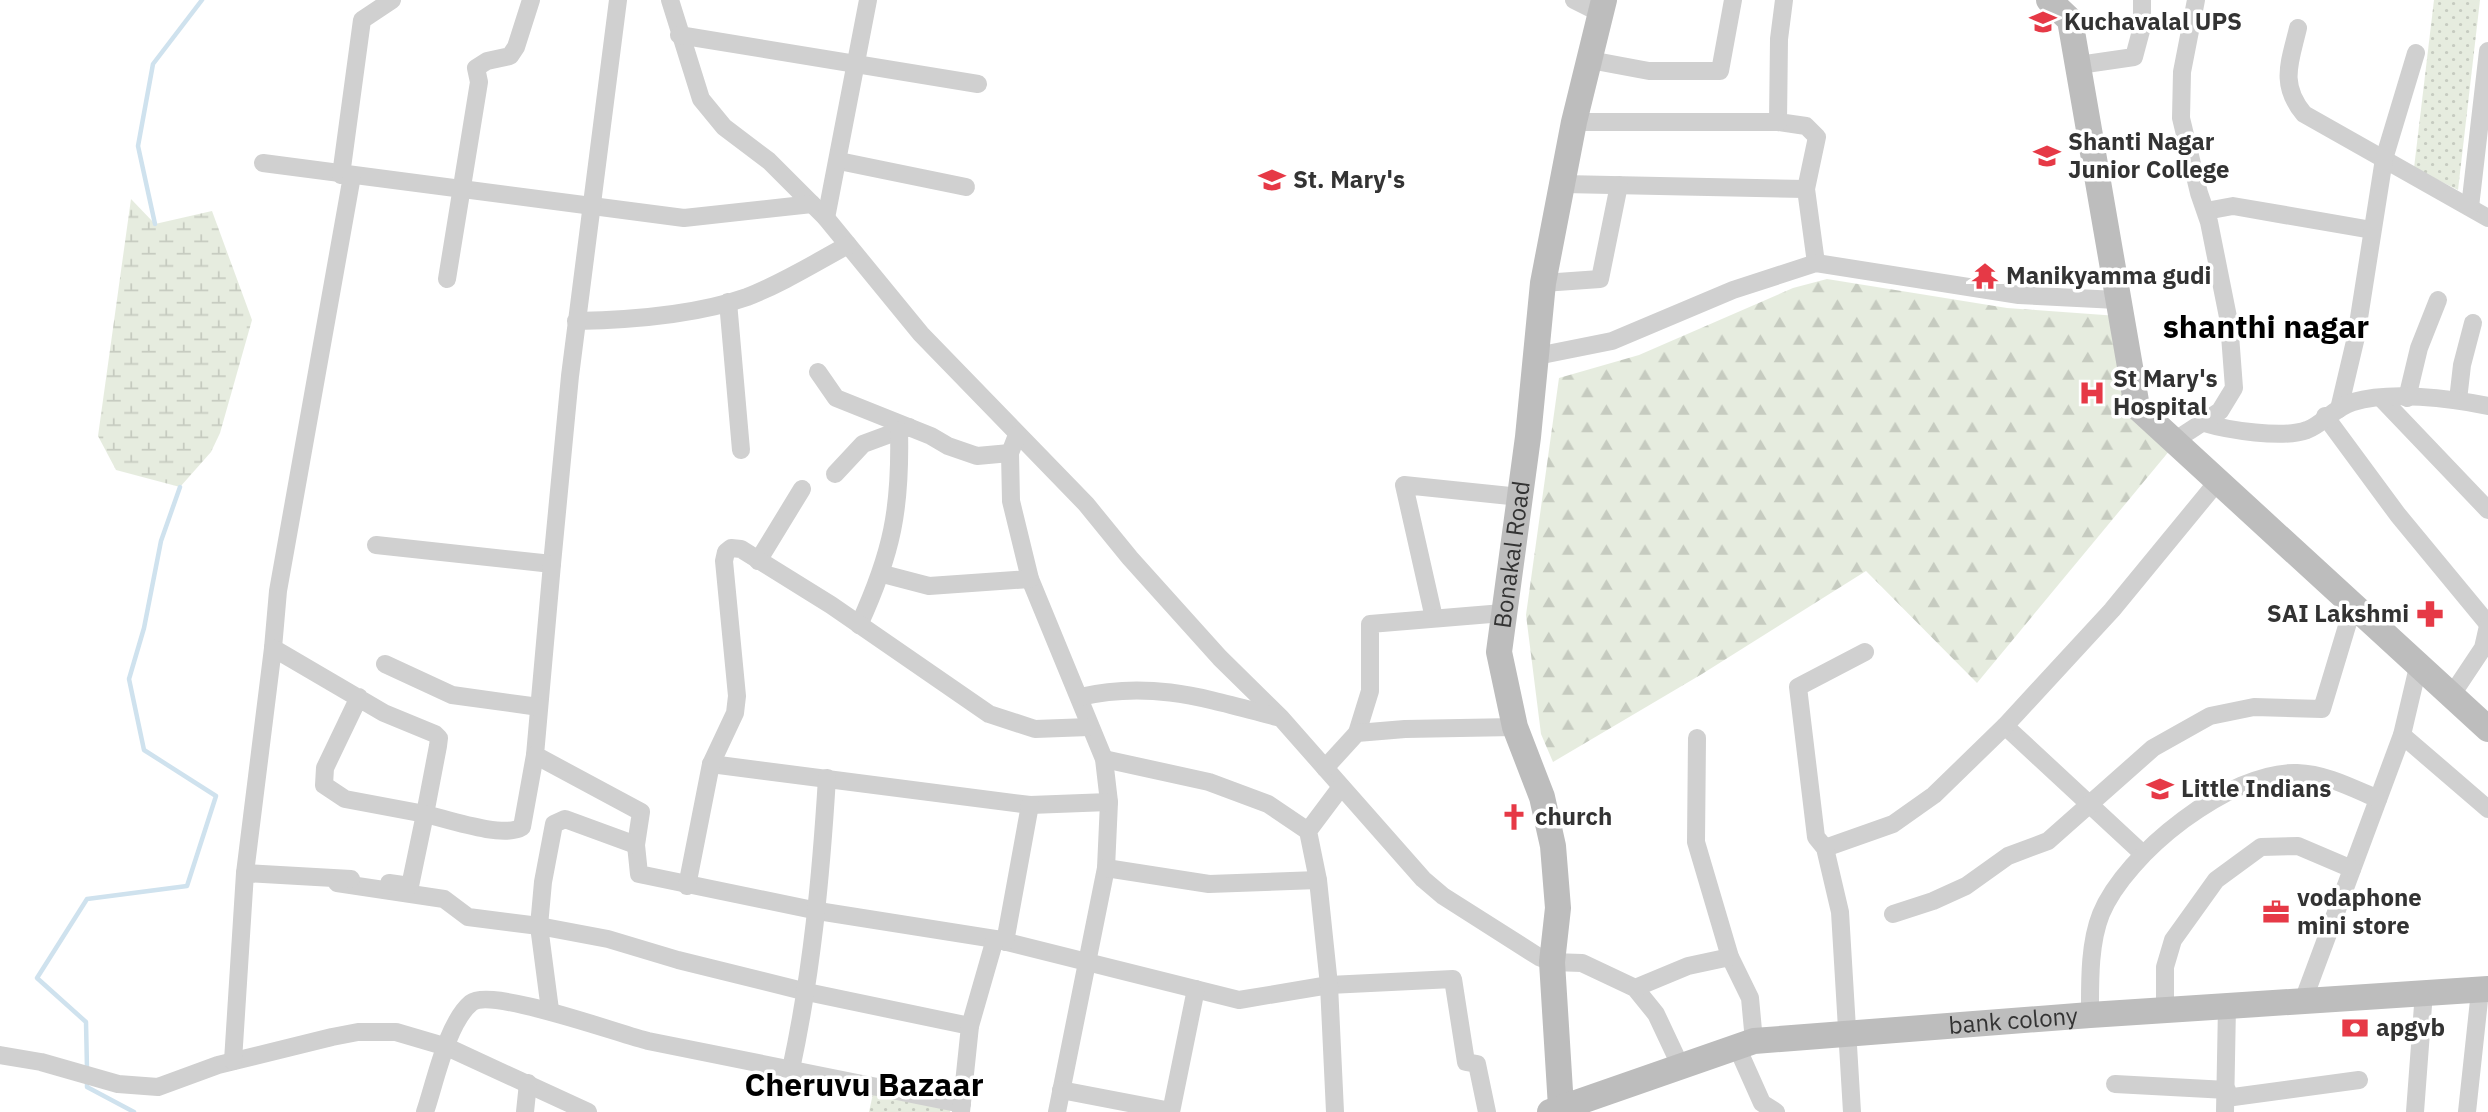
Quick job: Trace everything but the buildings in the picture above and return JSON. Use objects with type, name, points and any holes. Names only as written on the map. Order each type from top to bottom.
[{"type":"main road","points":[[2049,0],[2072,10],[2117,300],[2137,407],[2488,729]]},
{"type":"main road","name":"Bonakal Road","points":[[1557,1110],[1552,961],[1558,908],[1553,846],[1542,797],[1515,727],[1499,652],[1537,356],[1543,283],[1574,122],[1602,6]]},
{"type":"main road","name":"bank colony","points":[[1557,1110],[1746,1044],[1845,1033],[2090,1015],[2484,990]]},
{"type":"street","points":[[233,1060],[245,873],[278,592],[346,175],[362,20],[392,0]]},
{"type":"street","points":[[447,279],[479,82],[476,68],[487,61],[510,56],[516,47],[531,0]]},
{"type":"street","points":[[359,697],[325,768],[324,785],[345,799],[488,829],[515,832],[522,827],[535,755],[576,321],[618,0]]},
{"type":"street","points":[[670,0],[701,99],[724,127],[769,161],[826,218],[921,334],[1086,504],[1220,658],[1281,718],[1423,879],[1443,896],[1539,957],[1552,961],[1582,963],[1634,988],[1656,1014],[1680,1065]]},
{"type":"street","points":[[826,218],[839,161],[867,0]]},
{"type":"street","points":[[1574,0],[1602,6]]},
{"type":"street","points":[[1590,60],[1649,71],[1720,71],[1733,0]]},
{"type":"street","points":[[1778,122],[1779,39],[1784,0]]},
{"type":"street","points":[[2079,65],[2134,57],[2142,27],[2142,0]]},
{"type":"street","points":[[2174,441],[2220,411],[2234,388],[2229,322],[2206,211],[2181,118],[2182,72],[2196,0]]},
{"type":"street","points":[[2298,28],[2287,77],[2290,98],[2304,114],[2488,218]]},
{"type":"street","points":[[679,35],[978,84]]},
{"type":"street","points":[[2470,207],[2488,51]]},
{"type":"street","points":[[2332,413],[2356,337],[2384,159],[2416,53]]},
{"type":"street","points":[[1574,122],[1778,122],[1806,126],[1817,137],[1806,189],[1816,262]]},
{"type":"street","points":[[839,161],[966,187]]},
{"type":"street","points":[[263,163],[684,218],[812,204]]},
{"type":"street","points":[[1563,184],[1806,189]]},
{"type":"street","points":[[1543,283],[1600,279],[1619,185]]},
{"type":"street","points":[[2206,211],[2233,206],[2372,230]]},
{"type":"street","points":[[576,321],[625,320],[728,302],[748,296],[848,246]]},
{"type":"street","points":[[1537,356],[1612,341],[1733,290],[1816,262],[2019,295],[2117,300]]},
{"type":"street","points":[[2407,398],[2419,348],[2438,300]]},
{"type":"street","points":[[728,302],[741,450]]},
{"type":"street","points":[[2458,400],[2462,365],[2473,323]]},
{"type":"street","points":[[818,372],[836,398],[904,429],[977,456],[1010,453]]},
{"type":"street","points":[[2204,423],[2224,429],[2284,432],[2307,430],[2353,402],[2407,398],[2458,400],[2488,406]]},
{"type":"street","points":[[2382,399],[2488,510]]},
{"type":"street","points":[[2332,413],[2398,515],[2488,628],[2483,648],[2451,696]]},
{"type":"street","points":[[835,474],[863,444],[904,429]]},
{"type":"street","points":[[859,625],[883,574],[896,516],[904,429]]},
{"type":"street","points":[[1017,435],[1010,453],[1011,501],[1030,579],[1104,759],[1109,802],[1106,867],[1057,1112]]},
{"type":"street","points":[[1825,848],[1893,824],[1934,795],[2005,726],[2112,610],[2218,481]]},
{"type":"street","points":[[1434,618],[1404,485],[1520,497]]},
{"type":"street","points":[[758,561],[802,489]]},
{"type":"street","points":[[376,545],[552,564]]},
{"type":"street","points":[[687,886],[711,764],[735,713],[737,696],[724,556],[736,547],[859,625],[989,714],[1035,729],[1089,727]]},
{"type":"street","points":[[883,574],[929,586],[1030,579]]},
{"type":"street","points":[[1893,914],[1966,886],[2008,856],[2048,841],[2153,748],[2210,716],[2254,707],[2322,709],[2353,606]]},
{"type":"street","points":[[1325,768],[1357,733],[1370,691],[1370,624],[1503,614]]},
{"type":"street","points":[[245,873],[321,876],[410,886],[439,738],[429,730],[384,713],[273,648]]},
{"type":"street","points":[[1852,1112],[1845,1033],[1840,912],[1825,848],[1816,837],[1798,687],[1866,652]]},
{"type":"street","points":[[385,664],[452,695],[539,707]]},
{"type":"street","points":[[2302,1001],[2402,735],[2418,667]]},
{"type":"street","points":[[1080,698],[1113,690],[1161,690],[1191,694],[1281,718]]},
{"type":"street","points":[[2005,726],[2143,854]]},
{"type":"street","points":[[1357,733],[1405,729],[1515,727]]},
{"type":"street","points":[[2402,735],[2488,808]]},
{"type":"street","points":[[1697,738],[1696,842],[1730,957],[1750,998],[1746,1044],[1762,1103],[1776,1112]]},
{"type":"street","points":[[535,755],[641,812],[636,845],[639,874],[687,886],[1000,941],[1239,999],[1329,985],[1453,979],[1465,1062],[1477,1064],[1487,1112]]},
{"type":"street","points":[[1104,759],[1209,782],[1268,804],[1308,831],[1318,880],[1329,985],[1335,1112]]},
{"type":"street","points":[[711,764],[780,775],[827,778],[1030,805],[1109,802]]},
{"type":"street","points":[[2090,1015],[2091,970],[2101,914],[2143,854],[2204,802],[2274,775],[2298,773],[2330,779],[2378,799]]},
{"type":"street","points":[[791,1069],[807,992],[818,911],[827,778]]},
{"type":"street","points":[[1308,831],[1341,787]]},
{"type":"street","points":[[425,1112],[458,1018],[472,1001],[484,999],[550,1010],[604,1031],[637,1039],[791,1069],[962,1108],[970,1026],[1000,941],[1030,805]]},
{"type":"street","points":[[550,1010],[539,926],[543,882],[554,824],[565,819],[636,845]]},
{"type":"street","points":[[2165,1010],[2165,967],[2173,940],[2216,880],[2261,847],[2298,845],[2352,869]]},
{"type":"street","points":[[1106,867],[1209,884],[1318,880]]},
{"type":"street","points":[[337,883],[444,900],[467,917],[539,926],[608,939],[678,960],[807,992],[970,1026]]},
{"type":"street","points":[[1634,988],[1688,967],[1730,957]]},
{"type":"street","points":[[1062,1090],[1171,1112],[1196,989]]},
{"type":"street","points":[[2467,1112],[2484,990]]},
{"type":"street","points":[[2415,1112],[2424,992]]},
{"type":"street","points":[[2226,1100],[2227,1006]]},
{"type":"street","points":[[0,1055],[41,1062],[118,1084],[158,1087],[233,1060],[358,1032],[397,1032],[447,1047],[528,1083],[580,1110]]},
{"type":"street","points":[[2115,1084],[2226,1100],[2359,1080]]},
{"type":"street","points":[[525,1112],[528,1083]]},
{"type":"green space","points":[[2434,0],[2480,0],[2458,190],[2414,168]]},
{"type":"green space","points":[[131,199],[155,224],[212,211],[252,320],[220,433],[211,452],[180,487],[116,470],[98,436]]},
{"type":"green space","points":[[1827,279],[2007,308],[2118,316],[2136,407],[2175,444],[1977,683],[1866,571],[1702,674],[1553,762],[1541,734],[1526,615],[1559,378],[1639,355],[1793,288]]},
{"type":"green space","points":[[874,1089],[951,1105],[950,1112],[869,1112]]},
{"type":"waterway","points":[[155,224],[138,146],[153,64],[202,0]]},
{"type":"waterway","points":[[87,1069],[86,1022],[37,978],[87,899],[187,886],[216,796],[144,750],[129,679],[144,628],[161,541],[180,487]]},
{"type":"waterway","points":[[87,1082],[87,1087],[134,1112]]},
{"type":"place","name":"Kuchavalal UPS","points":[[2043,22]]},
{"type":"place","name":"Shanti Nagar Junior College","points":[[2047,156]]},
{"type":"place","name":"St. Mary's","points":[[1272,180]]},
{"type":"place","name":"Manikyamma gudi","points":[[1985,276]]},
{"type":"place","name":"St Mary's Hospital","points":[[2092,393]]},
{"type":"place","name":"SAI Lakshmi","points":[[2430,614]]},
{"type":"place","name":"Little Indians","points":[[2160,789]]},
{"type":"place","name":"church","points":[[1514,817]]},
{"type":"place","name":"vodaphone mini store","points":[[2276,912]]},
{"type":"place","name":"apgvb","points":[[2355,1028]]},
{"type":"district","name":"shanthi nagar","points":[[2266,327]]},
{"type":"district","name":"Cheruvu Bazaar","points":[[864,1085]]}]
